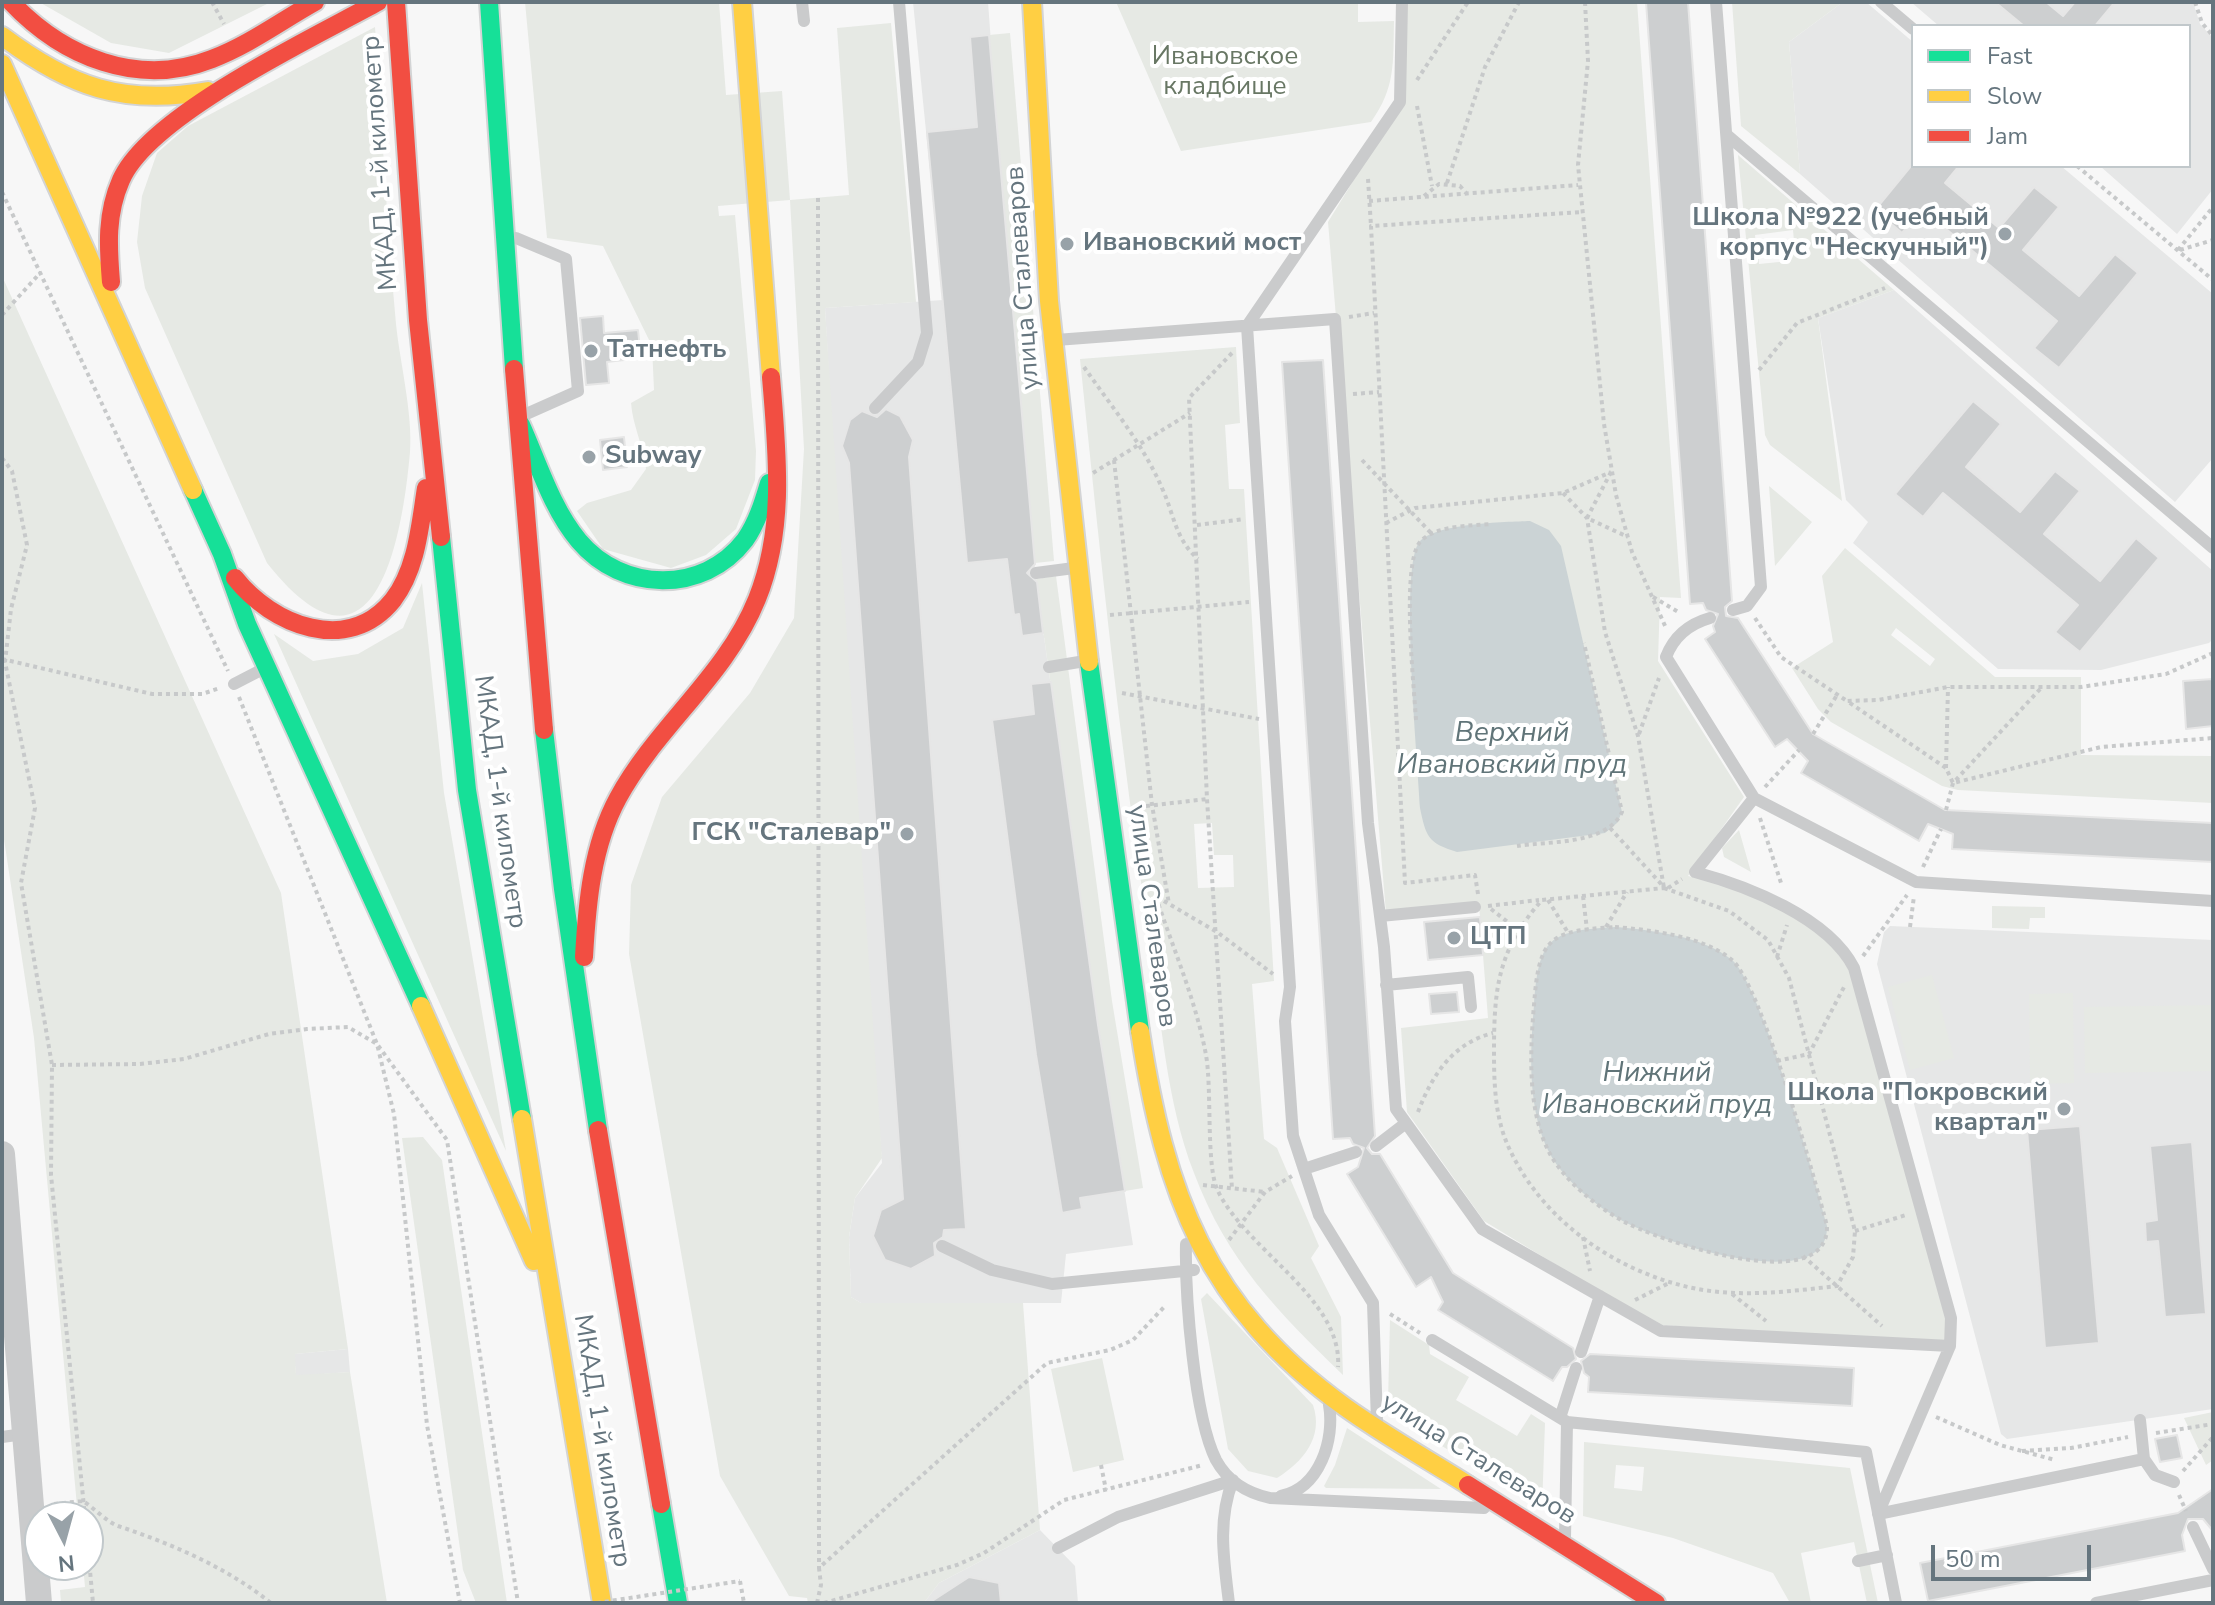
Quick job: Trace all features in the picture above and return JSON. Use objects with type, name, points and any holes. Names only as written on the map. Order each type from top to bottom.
[{"type":"main road","points":[[11,2],[40,32],[61,46],[104,65],[167,70],[195,65],[235,47],[315,2]]},
{"type":"main road","points":[[132,352],[116,304],[107,251],[107,228],[116,189],[139,150],[161,128],[237,81],[378,2]]},
{"type":"main road","name":"МКАД, 1-й километр","points":[[396,2],[418,320],[467,790],[600,1603]]},
{"type":"main road","name":"МКАД, 1-й километр","points":[[489,2],[517,418],[549,783],[591,1071],[678,1603]]},
{"type":"main road","points":[[591,1071],[584,968],[586,918],[596,859],[616,800],[633,772],[718,667],[757,604],[769,571],[778,525],[774,425],[742,2]]},
{"type":"main road","name":"улица Сталеваров","points":[[1032,2],[1052,341],[1088,661],[1144,1048],[1161,1138],[1187,1221],[1213,1268],[1257,1325],[1295,1366],[1327,1394],[1656,1603]]},
{"type":"main road","points":[[2,36],[72,83],[121,96],[196,94],[237,81]]},
{"type":"main road","points":[[2,64],[222,554],[267,668],[489,1155],[552,1305]]},
{"type":"main road","points":[[517,418],[579,541],[599,562],[618,574],[641,581],[670,582],[695,577],[717,566],[737,549],[752,529],[770,480],[774,425]]},
{"type":"main road","points":[[222,554],[237,582],[253,599],[293,624],[331,631],[364,625],[391,603],[410,569],[418,540],[431,450]]},
{"type":"street","points":[[2,1154],[13,1436],[39,1603]]},
{"type":"lane","points":[[802,2],[804,21]]},
{"type":"lane","points":[[875,408],[918,362],[927,333],[899,2]]},
{"type":"lane","points":[[1377,1428],[1373,1303],[1319,1215],[1292,1121],[1285,1021],[1290,987],[1247,332],[1400,102],[1402,2]]},
{"type":"lane","points":[[1716,2],[1761,587],[1747,606],[1733,610]]},
{"type":"lane","points":[[1881,2],[1911,27]]},
{"type":"lane","points":[[1377,115],[1393,113]]},
{"type":"lane","points":[[1727,135],[1973,346],[2184,518],[2213,548]]},
{"type":"lane","points":[[506,235],[566,259],[578,391],[517,418]]},
{"type":"lane","points":[[1052,341],[1247,332],[1335,319],[1368,823],[1380,916],[1396,1109],[1482,1229],[1661,1331],[1950,1346]]},
{"type":"lane","points":[[1973,346],[1984,335]]},
{"type":"lane","points":[[1036,573],[1077,568]]},
{"type":"lane","points":[[1710,618],[1696,622],[1672,641],[1666,657],[1754,798],[1916,882],[2213,901]]},
{"type":"lane","points":[[1049,667],[1088,661]]},
{"type":"lane","points":[[234,684],[267,668]]},
{"type":"lane","points":[[1754,798],[1695,872],[1740,884],[1830,936],[1854,968],[1951,1318],[1950,1346],[1878,1514]]},
{"type":"lane","points":[[1380,916],[1481,907]]},
{"type":"lane","points":[[1386,985],[1468,977],[1471,1007]]},
{"type":"lane","points":[[1376,1146],[1406,1123]]},
{"type":"lane","points":[[1304,1169],[1356,1152]]},
{"type":"lane","points":[[1187,1221],[1186,1301],[1206,1429],[1216,1460],[1233,1480],[1254,1494],[1270,1498],[1507,1509]]},
{"type":"lane","points":[[942,1246],[992,1270],[1052,1284],[1213,1268]]},
{"type":"lane","points":[[1581,1352],[1598,1294]]},
{"type":"lane","points":[[1432,1340],[1564,1420],[1866,1452],[1896,1603]]},
{"type":"lane","points":[[1564,1545],[1564,1420],[1576,1368]]},
{"type":"lane","points":[[1270,1498],[1303,1487],[1314,1476],[1330,1435],[1327,1394]]},
{"type":"lane","points":[[2140,1420],[2144,1459],[2155,1475],[2174,1482]]},
{"type":"lane","points":[[1878,1514],[2144,1459]]},
{"type":"lane","points":[[1058,1548],[1118,1517],[1233,1480]]},
{"type":"lane","points":[[1229,1603],[1223,1550],[1223,1511],[1233,1480]]},
{"type":"lane","points":[[2193,1527],[2213,1569]]},
{"type":"lane","points":[[1858,1561],[1887,1555]]},
{"type":"lane","points":[[2096,1603],[2213,1580]]},
{"type":"path","points":[[212,2],[227,29]]},
{"type":"path","points":[[1447,183],[1485,67],[1519,2]]},
{"type":"path","points":[[1585,2],[1588,61],[1578,165],[1579,185],[1611,472],[1628,537],[1672,641]]},
{"type":"path","points":[[2195,2],[2202,23],[2213,36]]},
{"type":"path","points":[[1416,100],[1432,186]]},
{"type":"path","points":[[2079,168],[2213,280]]},
{"type":"path","points":[[1368,172],[1405,883],[1475,875],[1481,907],[1518,930]]},
{"type":"path","points":[[1424,196],[1432,186],[1447,183],[1460,186],[1466,193]]},
{"type":"path","points":[[1369,201],[1579,185]]},
{"type":"path","points":[[2,192],[234,684],[377,1044],[394,1114],[427,1425],[460,1603]]},
{"type":"path","points":[[817,1603],[821,1585],[818,198]]},
{"type":"path","points":[[2178,250],[2213,207]]},
{"type":"path","points":[[1371,226],[1582,212]]},
{"type":"path","points":[[2178,250],[2213,240]]},
{"type":"path","points":[[2,315],[41,272]]},
{"type":"path","points":[[1746,387],[1797,323],[1899,283]]},
{"type":"path","points":[[1335,319],[1374,313]]},
{"type":"path","points":[[1232,1189],[1207,799],[1189,398],[1247,332]]},
{"type":"path","points":[[1081,363],[1138,445],[1162,488],[1182,545],[1198,559]]},
{"type":"path","points":[[1340,396],[1379,392]]},
{"type":"path","points":[[1086,478],[1190,413]]},
{"type":"path","points":[[1343,441],[1431,533]]},
{"type":"path","points":[[2,458],[12,471],[27,545],[11,609],[4,661],[35,808],[21,883],[52,1065],[51,1175],[83,1501]]},
{"type":"path","points":[[1114,460],[1152,805],[1169,904]]},
{"type":"path","points":[[1385,523],[1411,510],[1563,493],[1611,472]]},
{"type":"path","points":[[1611,472],[1587,518],[1605,632],[1638,736],[1664,888]]},
{"type":"path","points":[[1563,493],[1587,518],[1628,537]]},
{"type":"path","points":[[1196,525],[1258,518]]},
{"type":"path","points":[[1416,720],[1409,581],[1418,544],[1431,533],[1490,524]]},
{"type":"path","points":[[1651,595],[1696,622]]},
{"type":"path","points":[[1099,616],[1263,601]]},
{"type":"path","points":[[1747,606],[1781,657],[1946,768]]},
{"type":"path","points":[[1517,846],[1605,833],[1622,812],[1584,643]]},
{"type":"path","points":[[1847,701],[1878,700],[1948,687],[2081,687],[2166,674],[2213,653]]},
{"type":"path","points":[[1638,736],[1666,657]]},
{"type":"path","points":[[4,661],[43,666],[152,694],[202,694],[234,684]]},
{"type":"path","points":[[1948,687],[1946,768],[1953,783]]},
{"type":"path","points":[[1946,810],[1953,783],[2042,687]]},
{"type":"path","points":[[1119,693],[1271,722]]},
{"type":"path","points":[[1813,734],[1837,695]]},
{"type":"path","points":[[1953,783],[2101,747],[2213,738]]},
{"type":"path","points":[[1124,809],[1207,799]]},
{"type":"path","points":[[1610,828],[1664,888]]},
{"type":"path","points":[[1809,1054],[1854,968],[1916,882],[1941,829]]},
{"type":"path","points":[[1910,927],[1916,882]]},
{"type":"path","points":[[1481,907],[1664,888],[1729,911],[1768,940],[1789,978],[1855,1231],[1853,1257],[1837,1286]]},
{"type":"path","points":[[1145,891],[1217,932],[1290,987]]},
{"type":"path","points":[[1606,928],[1627,892]]},
{"type":"path","points":[[1583,896],[1587,930]]},
{"type":"path","points":[[1156,897],[1206,1056],[1216,1187],[1239,1225],[1325,1316],[1337,1338],[1337,1371]]},
{"type":"path","points":[[1545,900],[1507,947],[1497,992],[1494,1033],[1498,1115],[1508,1146],[1524,1177],[1548,1206],[1603,1254],[1637,1271],[1730,1292],[1771,1294],[1837,1286]]},
{"type":"path","points":[[1545,900],[1567,931]]},
{"type":"path","points":[[1777,957],[1791,913]]},
{"type":"path","points":[[1606,928],[1637,929],[1702,943],[1734,961],[1752,995],[1777,1061],[1827,1226],[1824,1240],[1803,1256],[1791,1260],[1735,1259],[1666,1240],[1603,1208],[1582,1192],[1550,1155],[1532,1080],[1536,973],[1545,949],[1553,939],[1567,931],[1606,928]]},
{"type":"path","points":[[52,1065],[140,1064],[184,1059],[269,1034],[307,1029],[348,1027],[377,1044],[447,1140],[518,1603]]},
{"type":"path","points":[[1421,1122],[1417,1113],[1442,1064],[1475,1037],[1494,1033]]},
{"type":"path","points":[[1777,1061],[1809,1054]]},
{"type":"path","points":[[1226,1243],[1265,1192],[1304,1169]]},
{"type":"path","points":[[1188,1184],[1265,1192]]},
{"type":"path","points":[[1855,1231],[1922,1211]]},
{"type":"path","points":[[1583,1236],[1598,1294]]},
{"type":"path","points":[[1803,1256],[1901,1343]]},
{"type":"path","points":[[1620,1307],[1673,1281]]},
{"type":"path","points":[[1730,1292],[1786,1337]]},
{"type":"path","points":[[819,1568],[1047,1363],[1110,1350],[1133,1340],[1166,1305]]},
{"type":"path","points":[[1395,1317],[1432,1340]]},
{"type":"path","points":[[1923,1411],[2022,1451],[2091,1470]]},
{"type":"path","points":[[2022,1451],[2071,1448],[2213,1424]]},
{"type":"path","points":[[1101,1465],[1106,1490]]},
{"type":"path","points":[[824,1603],[950,1566],[989,1548],[1064,1500],[1196,1467]]},
{"type":"path","points":[[104,1516],[118,1526],[128,1526],[155,1542],[221,1568],[271,1603]]},
{"type":"path","points":[[91,1581],[93,1603]]},
{"type":"path","points":[[600,1603],[740,1581],[744,1603]]},
{"type":"shaded area","points":[[913,2],[988,2],[1012,328],[1036,579],[1098,1025],[1133,1245],[1066,1254],[1061,1303],[861,1303],[851,1297],[849,1237],[855,1198],[882,1163],[852,770],[825,308],[943,300]]},
{"type":"shaded area","name":"Школа №922 (учебный корпус \"Нескучный\")","points":[[1843,2],[1866,2],[1911,40],[1911,168],[2063,168],[2213,294],[2213,458],[2175,502],[1800,174],[1789,42]]},
{"type":"shaded area","points":[[1911,2],[2193,2],[2200,24],[2213,38],[2213,189],[2177,234],[2102,168],[2191,168],[2191,24],[1937,24]]},
{"type":"shaded area","points":[[1894,290],[2213,571],[2213,639],[2209,643],[2101,670],[1998,669],[1853,543],[1868,522],[1846,500],[1818,318]]},
{"type":"shaded area","name":"Школа \"Покровский квартал\"","points":[[1890,926],[2213,940],[2213,1409],[2007,1439],[2001,1434],[1877,964],[1884,932]]},
{"type":"shaded area","points":[[348,1349],[350,1372],[296,1376],[294,1354]]},
{"type":"shaded area","points":[[1040,1530],[1075,1566],[1078,1603],[924,1603],[939,1583]]},
{"type":"green space","points":[[39,2],[271,2],[169,53],[111,43]]},
{"type":"green space","points":[[525,2],[719,2],[726,95],[782,91],[790,200],[718,206],[719,216],[735,215],[756,451],[755,480],[736,529],[706,555],[671,568],[603,549],[577,511],[587,503],[631,490],[646,469],[631,403],[654,390],[652,346],[603,246],[547,238]]},
{"type":"green space","name":"Ивановское кладбище","points":[[1116,2],[1358,2],[1358,22],[1394,21],[1389,85],[1371,122],[1181,151]]},
{"type":"green space","points":[[1404,2],[1637,2],[1681,598],[1660,597],[1658,661],[1744,797],[1688,876],[1734,889],[1781,909],[1822,937],[1851,974],[1946,1316],[1946,1344],[1661,1325],[1484,1221],[1407,1112],[1401,1028],[1488,1018],[1479,905],[1386,913],[1328,222],[1401,103]]},
{"type":"green space","points":[[1732,2],[1843,2],[1789,42],[1800,174],[1741,126]]},
{"type":"green space","points":[[891,23],[916,302],[825,308],[882,1158],[855,1198],[849,1237],[851,1297],[861,1303],[1023,1303],[1040,1530],[939,1583],[924,1603],[808,1603],[807,1598],[789,1596],[720,1476],[629,954],[631,885],[662,797],[750,693],[794,618],[804,449],[790,200],[849,195],[837,28]]},
{"type":"green space","points":[[375,27],[393,287],[408,405],[410,452],[399,527],[389,563],[375,592],[357,611],[333,615],[303,600],[267,563],[145,288],[137,242],[142,196],[157,153],[188,126]]},
{"type":"green space","points":[[1010,33],[1054,561],[1035,563],[989,35]]},
{"type":"green space","points":[[1738,155],[1894,290],[1818,318],[1842,501],[1770,445],[1765,435]],"holes":[[[1793,230],[1794,241],[1756,245],[1755,235]],[[1787,246],[1789,261],[1759,264],[1758,249]]]},
{"type":"green space","points":[[2,276],[281,893],[348,1349],[295,1354],[296,1375],[350,1372],[387,1603],[61,1603],[60,1590],[85,1587],[84,1581],[104,1581],[104,1501],[77,1501],[34,1038],[2,826]]},
{"type":"green space","points":[[1236,347],[1240,423],[1225,425],[1229,489],[1244,489],[1274,981],[1252,984],[1264,1139],[1277,1148],[1319,1246],[1311,1258],[1341,1317],[1343,1375],[1276,1307],[1222,1233],[1194,1173],[1177,1117],[1129,796],[1080,359]],"holes":[[[1212,823],[1214,855],[1233,855],[1234,887],[1198,888],[1194,824]]]},
{"type":"green space","points":[[1769,486],[1812,522],[1775,566]]},
{"type":"green space","points":[[1845,548],[1995,677],[2081,677],[2081,755],[2213,756],[2213,803],[1958,790],[1942,786],[1831,722],[1818,709],[1792,668],[1833,642],[1822,576]],"holes":[[[1896,628],[1935,659],[1930,666],[1891,635]]]},
{"type":"green space","points":[[1056,576],[1112,1001],[1143,1188],[1125,1191],[1098,1025],[1036,579]]},
{"type":"green space","points":[[422,583],[444,793],[506,1151],[274,634],[313,661],[358,654],[403,628]]},
{"type":"green space","points":[[1739,830],[1751,872],[1724,857],[1722,848]]},
{"type":"green space","points":[[1992,906],[2045,907],[2045,918],[2030,918],[2029,929],[1992,928]]},
{"type":"green space","points":[[1932,975],[1954,1058],[1910,1070],[1888,987]]},
{"type":"green space","points":[[2073,993],[2074,1083],[2030,1084],[2029,994]]},
{"type":"green space","points":[[2213,1005],[2213,1071],[2085,1073],[2084,1007]]},
{"type":"green space","points":[[423,1137],[442,1160],[507,1603],[476,1603],[463,1570],[402,1138]]},
{"type":"green space","points":[[1207,1293],[1313,1405],[1316,1428],[1309,1448],[1277,1478],[1248,1471],[1228,1449],[1201,1299]]},
{"type":"green space","points":[[1390,1320],[1429,1345],[1430,1354],[1469,1377],[1456,1400],[1517,1436],[1531,1414],[1545,1423],[1542,1508],[1392,1415],[1388,1402]]},
{"type":"green space","points":[[1102,1358],[1124,1460],[1073,1472],[1051,1369]]},
{"type":"green space","points":[[2213,1412],[2213,1460],[2206,1465],[2184,1418]]},
{"type":"green space","points":[[1347,1428],[1441,1489],[1326,1488],[1324,1486],[1335,1465]]},
{"type":"green space","points":[[1584,1442],[1850,1468],[1878,1603],[1867,1603],[1854,1542],[1801,1553],[1811,1603],[1790,1603],[1773,1573],[1673,1538],[1583,1516]],"holes":[[[1616,1465],[1644,1467],[1642,1491],[1614,1488]]]},
{"type":"water","name":"Верхний Ивановский пруд","points":[[1530,521],[1549,530],[1561,546],[1622,812],[1617,823],[1605,833],[1457,852],[1430,838],[1420,808],[1410,629],[1413,562],[1418,544],[1437,532],[1470,525]]},
{"type":"water","name":"Нижний Ивановский пруд","points":[[1615,927],[1660,932],[1707,945],[1732,960],[1744,976],[1772,1043],[1811,1168],[1827,1226],[1820,1248],[1800,1259],[1771,1262],[1701,1250],[1621,1220],[1581,1192],[1556,1164],[1537,1119],[1532,1081],[1533,1023],[1539,965],[1544,951],[1562,936],[1575,931]]},
{"type":"building","points":[[1646,2],[1688,2],[1732,601],[1725,607],[1726,616],[1738,618],[1813,734],[1945,810],[2213,823],[2213,862],[1952,849],[1953,834],[1928,824],[1919,841],[1801,773],[1808,761],[1787,739],[1775,747],[1705,639],[1715,632],[1713,626],[1718,614],[1706,610],[1703,603],[1690,604]]},
{"type":"building","points":[[1995,2],[2046,2],[2063,16],[2075,2],[2115,2],[2097,24],[2022,24]]},
{"type":"building","points":[[989,35],[1035,564],[1027,573],[1037,582],[1043,633],[1022,636],[1019,614],[1014,615],[1007,559],[967,563],[927,132],[977,127],[970,37]]},
{"type":"building","points":[[1911,166],[1957,168],[1945,183],[1999,228],[2034,187],[2059,207],[2023,250],[2079,296],[2115,254],[2138,273],[2059,368],[2034,348],[2057,321],[1922,209],[1902,233],[1875,210]]},
{"type":"building","points":[[603,316],[604,333],[638,330],[641,358],[607,362],[609,383],[586,385],[580,318]]},
{"type":"building","points":[[1323,360],[1375,1136],[1367,1148],[1372,1154],[1380,1154],[1453,1273],[1573,1348],[1576,1359],[1567,1367],[1562,1367],[1553,1381],[1438,1310],[1443,1302],[1431,1277],[1416,1287],[1347,1174],[1358,1167],[1364,1148],[1353,1144],[1350,1138],[1333,1139],[1282,362]]},
{"type":"building","points":[[1973,401],[2001,424],[1966,467],[2020,512],[2055,471],[2080,491],[2044,534],[2100,581],[2136,538],[2159,558],[2080,652],[2055,632],[2078,605],[1943,493],[1923,517],[1895,494]]},
{"type":"building","name":"ГСК \"Сталевар\"","points":[[886,409],[900,416],[913,440],[909,457],[966,1229],[944,1230],[943,1237],[934,1243],[935,1256],[911,1269],[885,1260],[873,1236],[881,1210],[903,1199],[849,463],[842,446],[850,420],[862,411],[877,417]]},
{"type":"building","points":[[624,437],[627,467],[603,470],[600,440]]},
{"type":"building","points":[[2213,679],[2213,726],[2186,729],[2183,681]]},
{"type":"building","points":[[1051,682],[1098,1025],[1125,1191],[1080,1198],[1082,1209],[1062,1213],[1036,1055],[992,720],[1034,714],[1031,684]]},
{"type":"building","name":"ЦТП","points":[[1480,917],[1483,955],[1428,960],[1424,922]]},
{"type":"building","points":[[1457,992],[1459,1012],[1431,1014],[1429,994]]},
{"type":"building","points":[[2080,1126],[2099,1343],[2045,1348],[2027,1130]]},
{"type":"building","points":[[2192,1142],[2206,1314],[2165,1317],[2158,1241],[2146,1242],[2145,1222],[2157,1220],[2150,1146]]},
{"type":"building","points":[[1590,1354],[1854,1368],[1852,1406],[1588,1392],[1589,1377],[1584,1373],[1581,1361]]},
{"type":"building","points":[[2177,1435],[2182,1458],[2160,1462],[2155,1439]]},
{"type":"building","points":[[2213,1489],[2213,1531],[2203,1519],[2188,1519],[2182,1535],[2185,1551],[1928,1601],[1920,1563],[2178,1513]]},
{"type":"building","points":[[969,1577],[999,1583],[1001,1603],[929,1603]]},
{"type":"traffic: fast","points":[[489,2],[514,369]]},
{"type":"traffic: fast","points":[[521,425],[553,500],[579,541],[597,558],[639,578],[685,578],[707,571],[728,558],[753,527],[769,483]]},
{"type":"traffic: fast","points":[[193,490],[222,554],[247,624],[421,1006]]},
{"type":"traffic: fast","points":[[441,537],[467,790],[522,1119]]},
{"type":"traffic: fast","points":[[1089,662],[1140,1031]]},
{"type":"traffic: fast","points":[[544,730],[563,889],[598,1130]]},
{"type":"traffic: fast","points":[[661,1504],[678,1603]]},
{"type":"traffic: slow","points":[[742,2],[771,377]]},
{"type":"traffic: slow","points":[[1032,2],[1049,301],[1089,662]]},
{"type":"traffic: slow","points":[[2,36],[51,68],[99,88],[150,96],[208,91]]},
{"type":"traffic: slow","points":[[2,64],[193,490]]},
{"type":"traffic: slow","points":[[421,1006],[534,1261]]},
{"type":"traffic: slow","points":[[1140,1031],[1150,1090],[1179,1195],[1200,1243],[1226,1287],[1258,1329],[1297,1369],[1345,1407],[1468,1485]]},
{"type":"traffic: slow","points":[[522,1119],[602,1603]]},
{"type":"traffic: jam","points":[[11,2],[54,38],[78,52],[103,62],[157,70],[184,67],[226,53],[315,2]]},
{"type":"traffic: jam","points":[[111,282],[110,218],[121,180],[137,155],[164,130],[236,80],[378,2]]},
{"type":"traffic: jam","points":[[396,2],[418,320],[441,537]]},
{"type":"traffic: jam","points":[[514,369],[544,730]]},
{"type":"traffic: jam","points":[[584,957],[592,875],[609,816],[652,747],[728,652],[744,627],[766,572],[776,517],[777,489],[771,377]]},
{"type":"traffic: jam","points":[[235,578],[251,595],[289,620],[311,628],[333,630],[355,627],[375,617],[401,588],[416,546],[426,488]]},
{"type":"traffic: jam","points":[[598,1130],[661,1504]]},
{"type":"traffic: jam","points":[[1468,1485],[1656,1603]]},
{"type":"place","name":"Школа №922 (учебный корпус \"Нескучный\")","points":[[2005,234]]},
{"type":"place","name":"Ивановский мост","points":[[1067,244]]},
{"type":"place","name":"Татнефть","points":[[591,351]]},
{"type":"place","name":"Subway","points":[[589,457]]},
{"type":"place","name":"ГСК \"Сталевар\"","points":[[907,834]]},
{"type":"place","name":"ЦТП","points":[[1454,938]]},
{"type":"place","name":"Школа \"Покровский квартал\"","points":[[2064,1109]]}]
